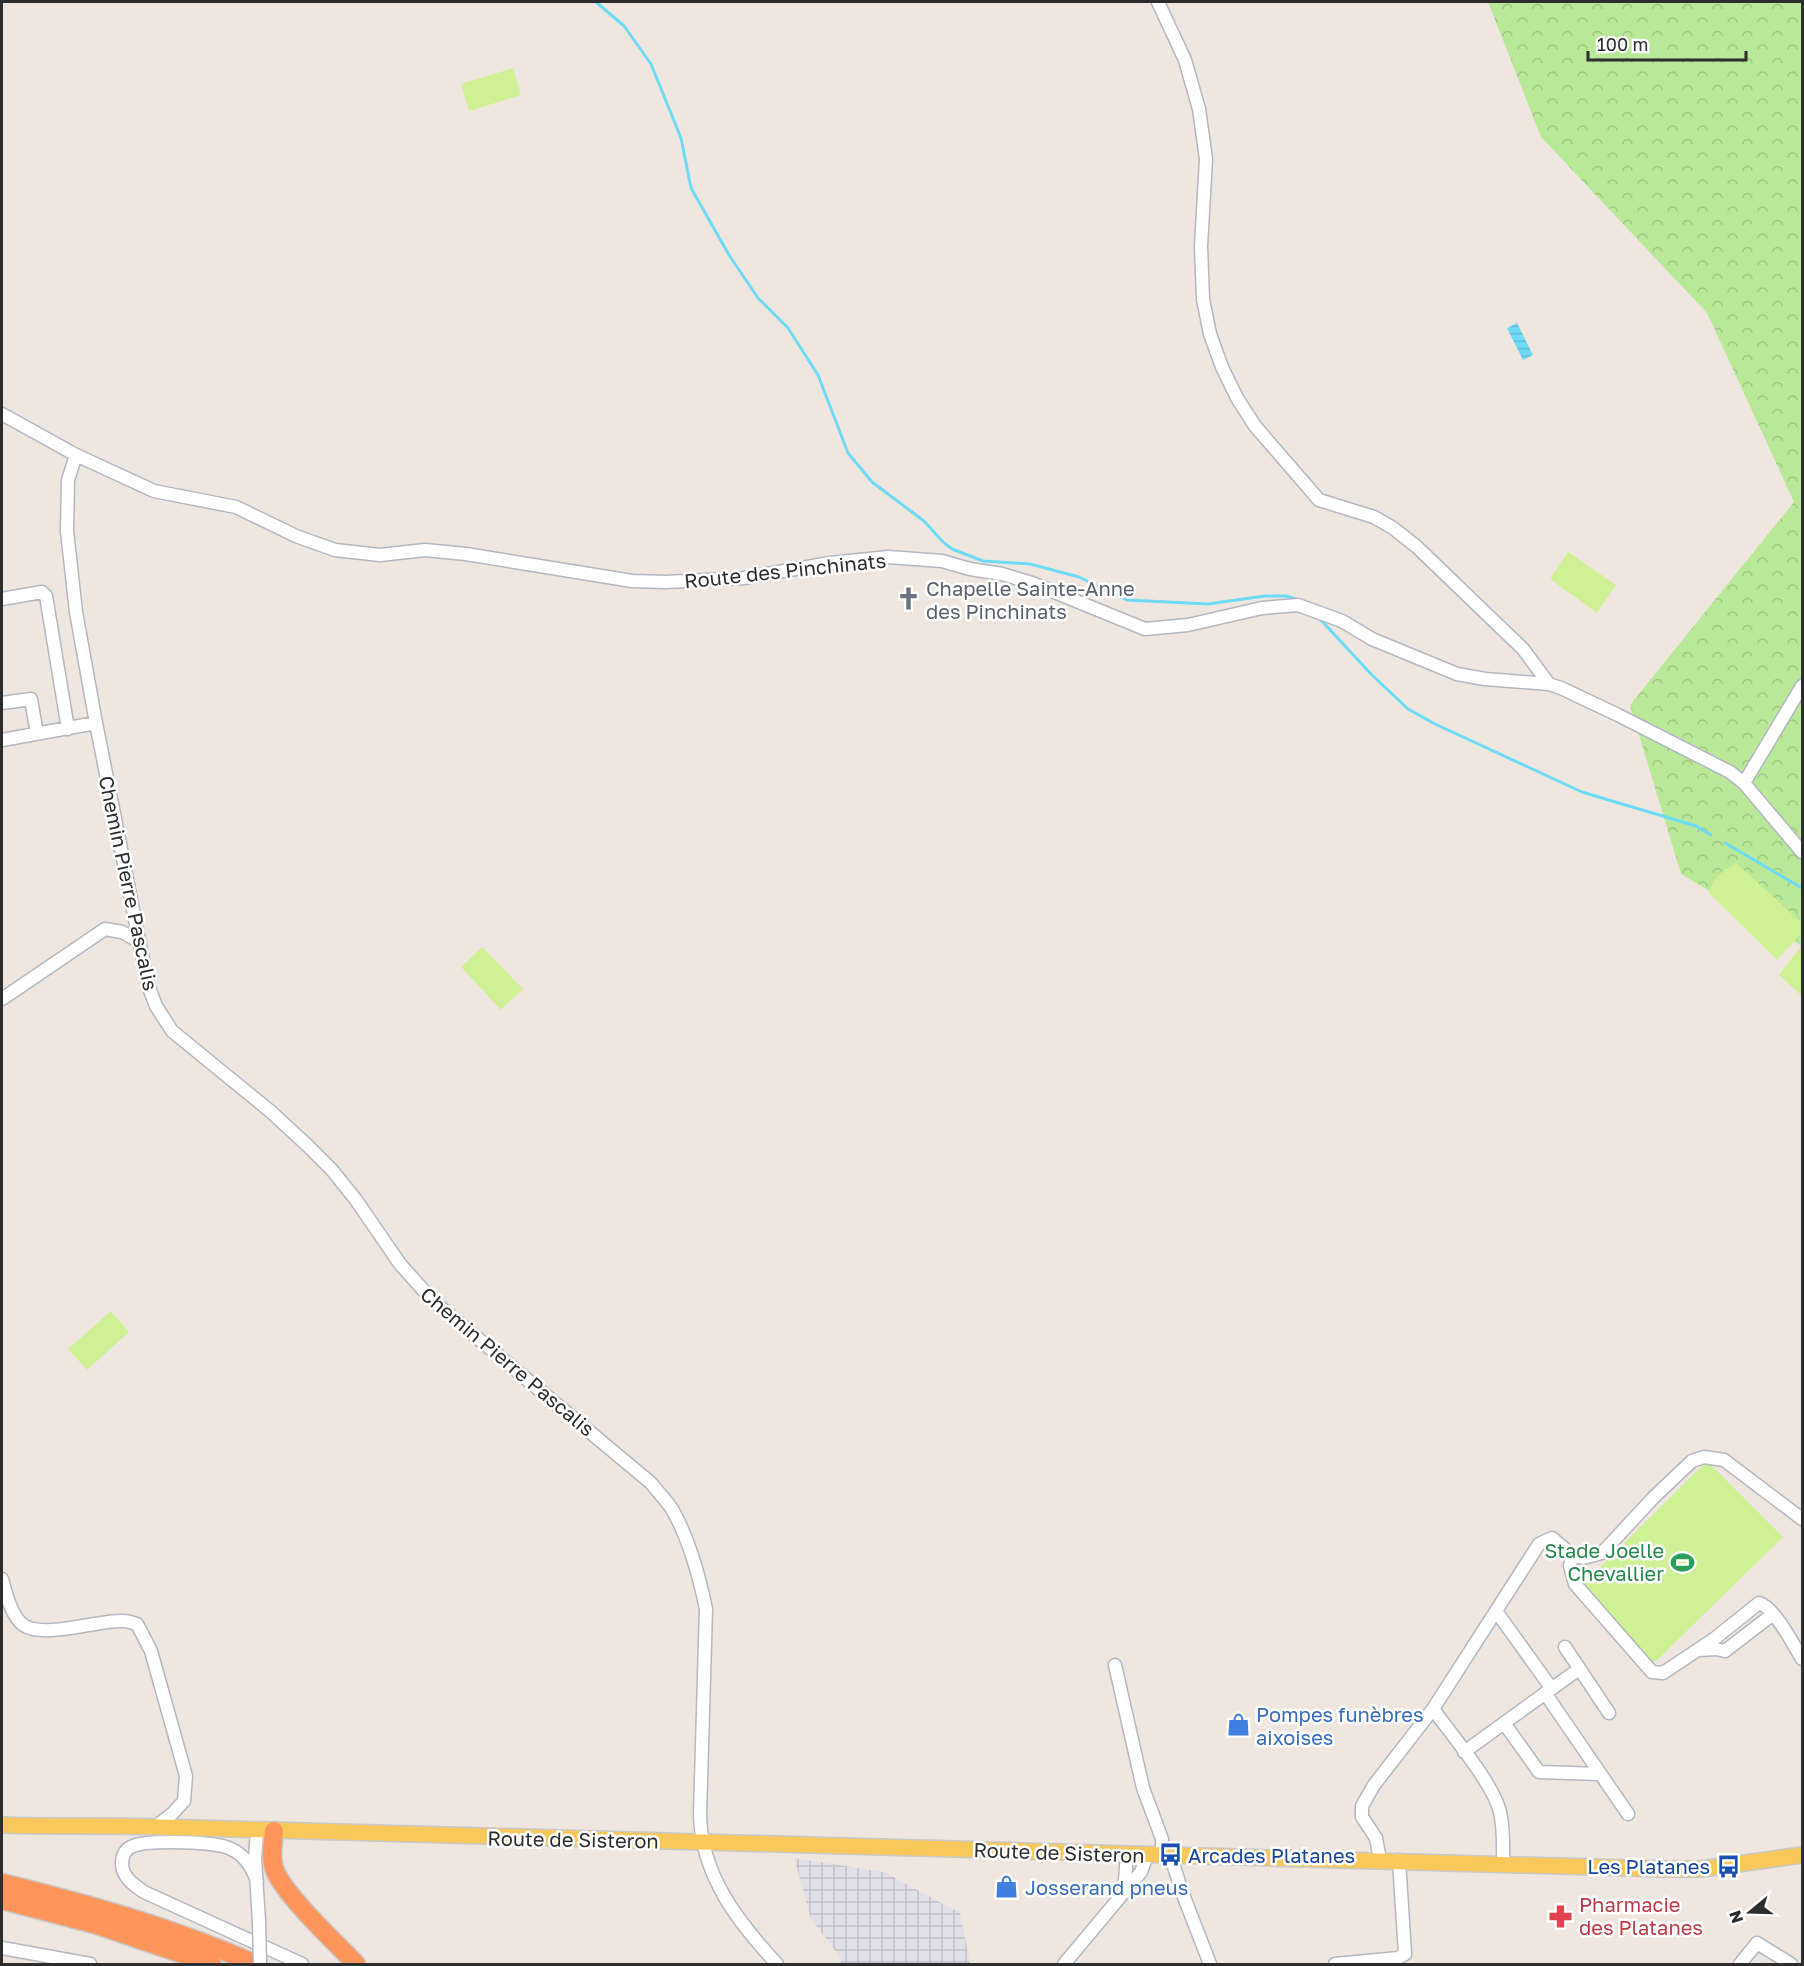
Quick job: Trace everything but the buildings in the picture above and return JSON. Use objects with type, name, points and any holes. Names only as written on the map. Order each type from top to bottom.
[{"type":"highway","points":[[266,1836],[276,1875],[300,1905],[356,1965]]},
{"type":"highway","points":[[2,1883],[80,1902],[178,1934],[255,1965]]},
{"type":"highway","points":[[2,1900],[94,1923],[212,1965]]},
{"type":"main road","name":"Route de Sisteron","points":[[2,1825],[155,1827],[266,1836]]},
{"type":"main road","name":"Route de Sisteron","points":[[72,1827],[157,1837],[387,1835],[1701,1869],[1803,1855]]},
{"type":"street","points":[[1158,2],[1185,60],[1199,109],[1206,159],[1201,246],[1203,300],[1210,334],[1237,398],[1255,426],[1319,500],[1374,517],[1417,547],[1518,643],[1549,684]]},
{"type":"street","name":"Route des Pinchinats","points":[[2,414],[76,455],[153,491],[236,507],[296,536],[335,550],[380,555],[425,550],[466,554],[632,581],[666,582],[744,578],[830,562],[888,557],[942,561],[1032,583],[1146,629],[1188,626],[1262,608],[1298,605],[1342,621],[1372,639],[1457,674],[1485,679],[1549,684],[1618,714],[1730,772],[1744,783],[1803,852]]},
{"type":"street","name":"Chemin Pierre Pascalis","points":[[76,455],[68,480],[67,531],[76,612],[148,985],[156,1006],[172,1031],[307,1144],[338,1177],[400,1264],[433,1301],[651,1483],[672,1509],[700,1580],[706,1609],[700,1814],[703,1842],[707,1857],[728,1905],[777,1965]]},
{"type":"street","points":[[2,599],[42,592],[46,596],[68,729]]},
{"type":"street","points":[[1744,783],[1803,686]]},
{"type":"street","points":[[2,703],[31,699],[37,734]]},
{"type":"street","points":[[2,740],[96,723]]},
{"type":"street","points":[[2,999],[105,928],[122,932],[140,942]]},
{"type":"street","points":[[1380,1860],[1376,1838],[1362,1817],[1362,1806],[1374,1785],[1433,1709],[1539,1544],[1552,1538],[1572,1555],[1582,1558],[1602,1553],[1654,1497],[1692,1461],[1704,1457],[1724,1460],[1803,1519]]},
{"type":"street","points":[[1572,1555],[1570,1566],[1575,1584],[1652,1672],[1663,1673],[1714,1639],[1759,1603],[1767,1606],[1803,1659]]},
{"type":"street","points":[[2,1580],[14,1614],[28,1628],[51,1629],[124,1621],[137,1624],[151,1651],[186,1776],[184,1801],[155,1827]]},
{"type":"street","points":[[1496,1611],[1628,1814]]},
{"type":"street","points":[[1695,1650],[1716,1648],[1725,1651],[1773,1614]]},
{"type":"street","points":[[1565,1647],[1609,1713]]},
{"type":"street","points":[[1115,1665],[1143,1788],[1162,1839],[1160,1855],[1184,1897],[1210,1965]]},
{"type":"street","points":[[1464,1752],[1579,1669]]},
{"type":"street","points":[[1433,1709],[1492,1791],[1499,1810],[1503,1834],[1503,1863]]},
{"type":"street","points":[[1504,1723],[1539,1772],[1600,1774]]},
{"type":"street","points":[[260,1965],[257,1881],[266,1836]]},
{"type":"street","points":[[257,1881],[252,1867],[243,1857],[221,1845],[168,1842],[143,1844],[132,1846],[125,1851],[122,1858],[122,1869],[127,1879],[144,1892],[302,1965]]},
{"type":"street","points":[[1124,1893],[1127,1854]]},
{"type":"street","points":[[1064,1965],[1141,1872],[1160,1855]]},
{"type":"street","points":[[1335,1965],[1398,1958],[1405,1954],[1399,1860]]},
{"type":"street","points":[[1740,1965],[1757,1943],[1791,1965]]},
{"type":"street","points":[[2,1948],[90,1965]]},
{"type":"shaded area","points":[[794,1858],[884,1872],[960,1913],[970,1964],[840,1964],[841,1958],[811,1919]]},
{"type":"green space","points":[[1488,2],[1802,2],[1802,946],[1681,874],[1630,705],[1794,502],[1707,313],[1541,137]]},
{"type":"green space","points":[[513,68],[521,95],[469,111],[461,84]]},
{"type":"green space","points":[[1568,552],[1616,585],[1597,613],[1550,579]]},
{"type":"green space","points":[[1736,863],[1802,923],[1802,933],[1777,960],[1709,893],[1719,875]]},
{"type":"green space","points":[[1802,945],[1802,996],[1779,975]]},
{"type":"green space","points":[[482,947],[523,989],[501,1010],[461,967]]},
{"type":"green space","points":[[111,1311],[129,1332],[87,1370],[68,1349]]},
{"type":"green space","name":"Stade Joelle Chevallier","points":[[1707,1461],[1783,1537],[1653,1664],[1581,1586]]},
{"type":"water","points":[[1517,323],[1533,355],[1523,360],[1507,328]]},
{"type":"waterway","points":[[596,2],[624,26],[651,64],[681,138],[691,188],[729,255],[758,298],[788,328],[818,375],[848,453],[872,482],[924,521],[952,549],[983,561],[1030,564],[1079,577],[1127,600],[1208,604],[1265,596],[1286,596],[1303,601]]},
{"type":"waterway","points":[[1319,618],[1371,674],[1408,709],[1435,724],[1582,792],[1696,826],[1711,835]]},
{"type":"waterway","points":[[1725,843],[1802,888]]},
{"type":"place","name":"Chapelle Sainte-Anne des Pinchinats","points":[[908,599]]},
{"type":"place","name":"Stade Joelle Chevallier","points":[[1682,1562]]},
{"type":"place","name":"Pompes funèbres aixoises","points":[[1238,1725]]},
{"type":"place","name":"Arcades Platanes","points":[[1170,1855]]},
{"type":"place","name":"Les Platanes","points":[[1728,1866]]},
{"type":"place","name":"Josserand pneus","points":[[1007,1887]]},
{"type":"place","name":"Pharmacie des Platanes","points":[[1561,1916]]}]
